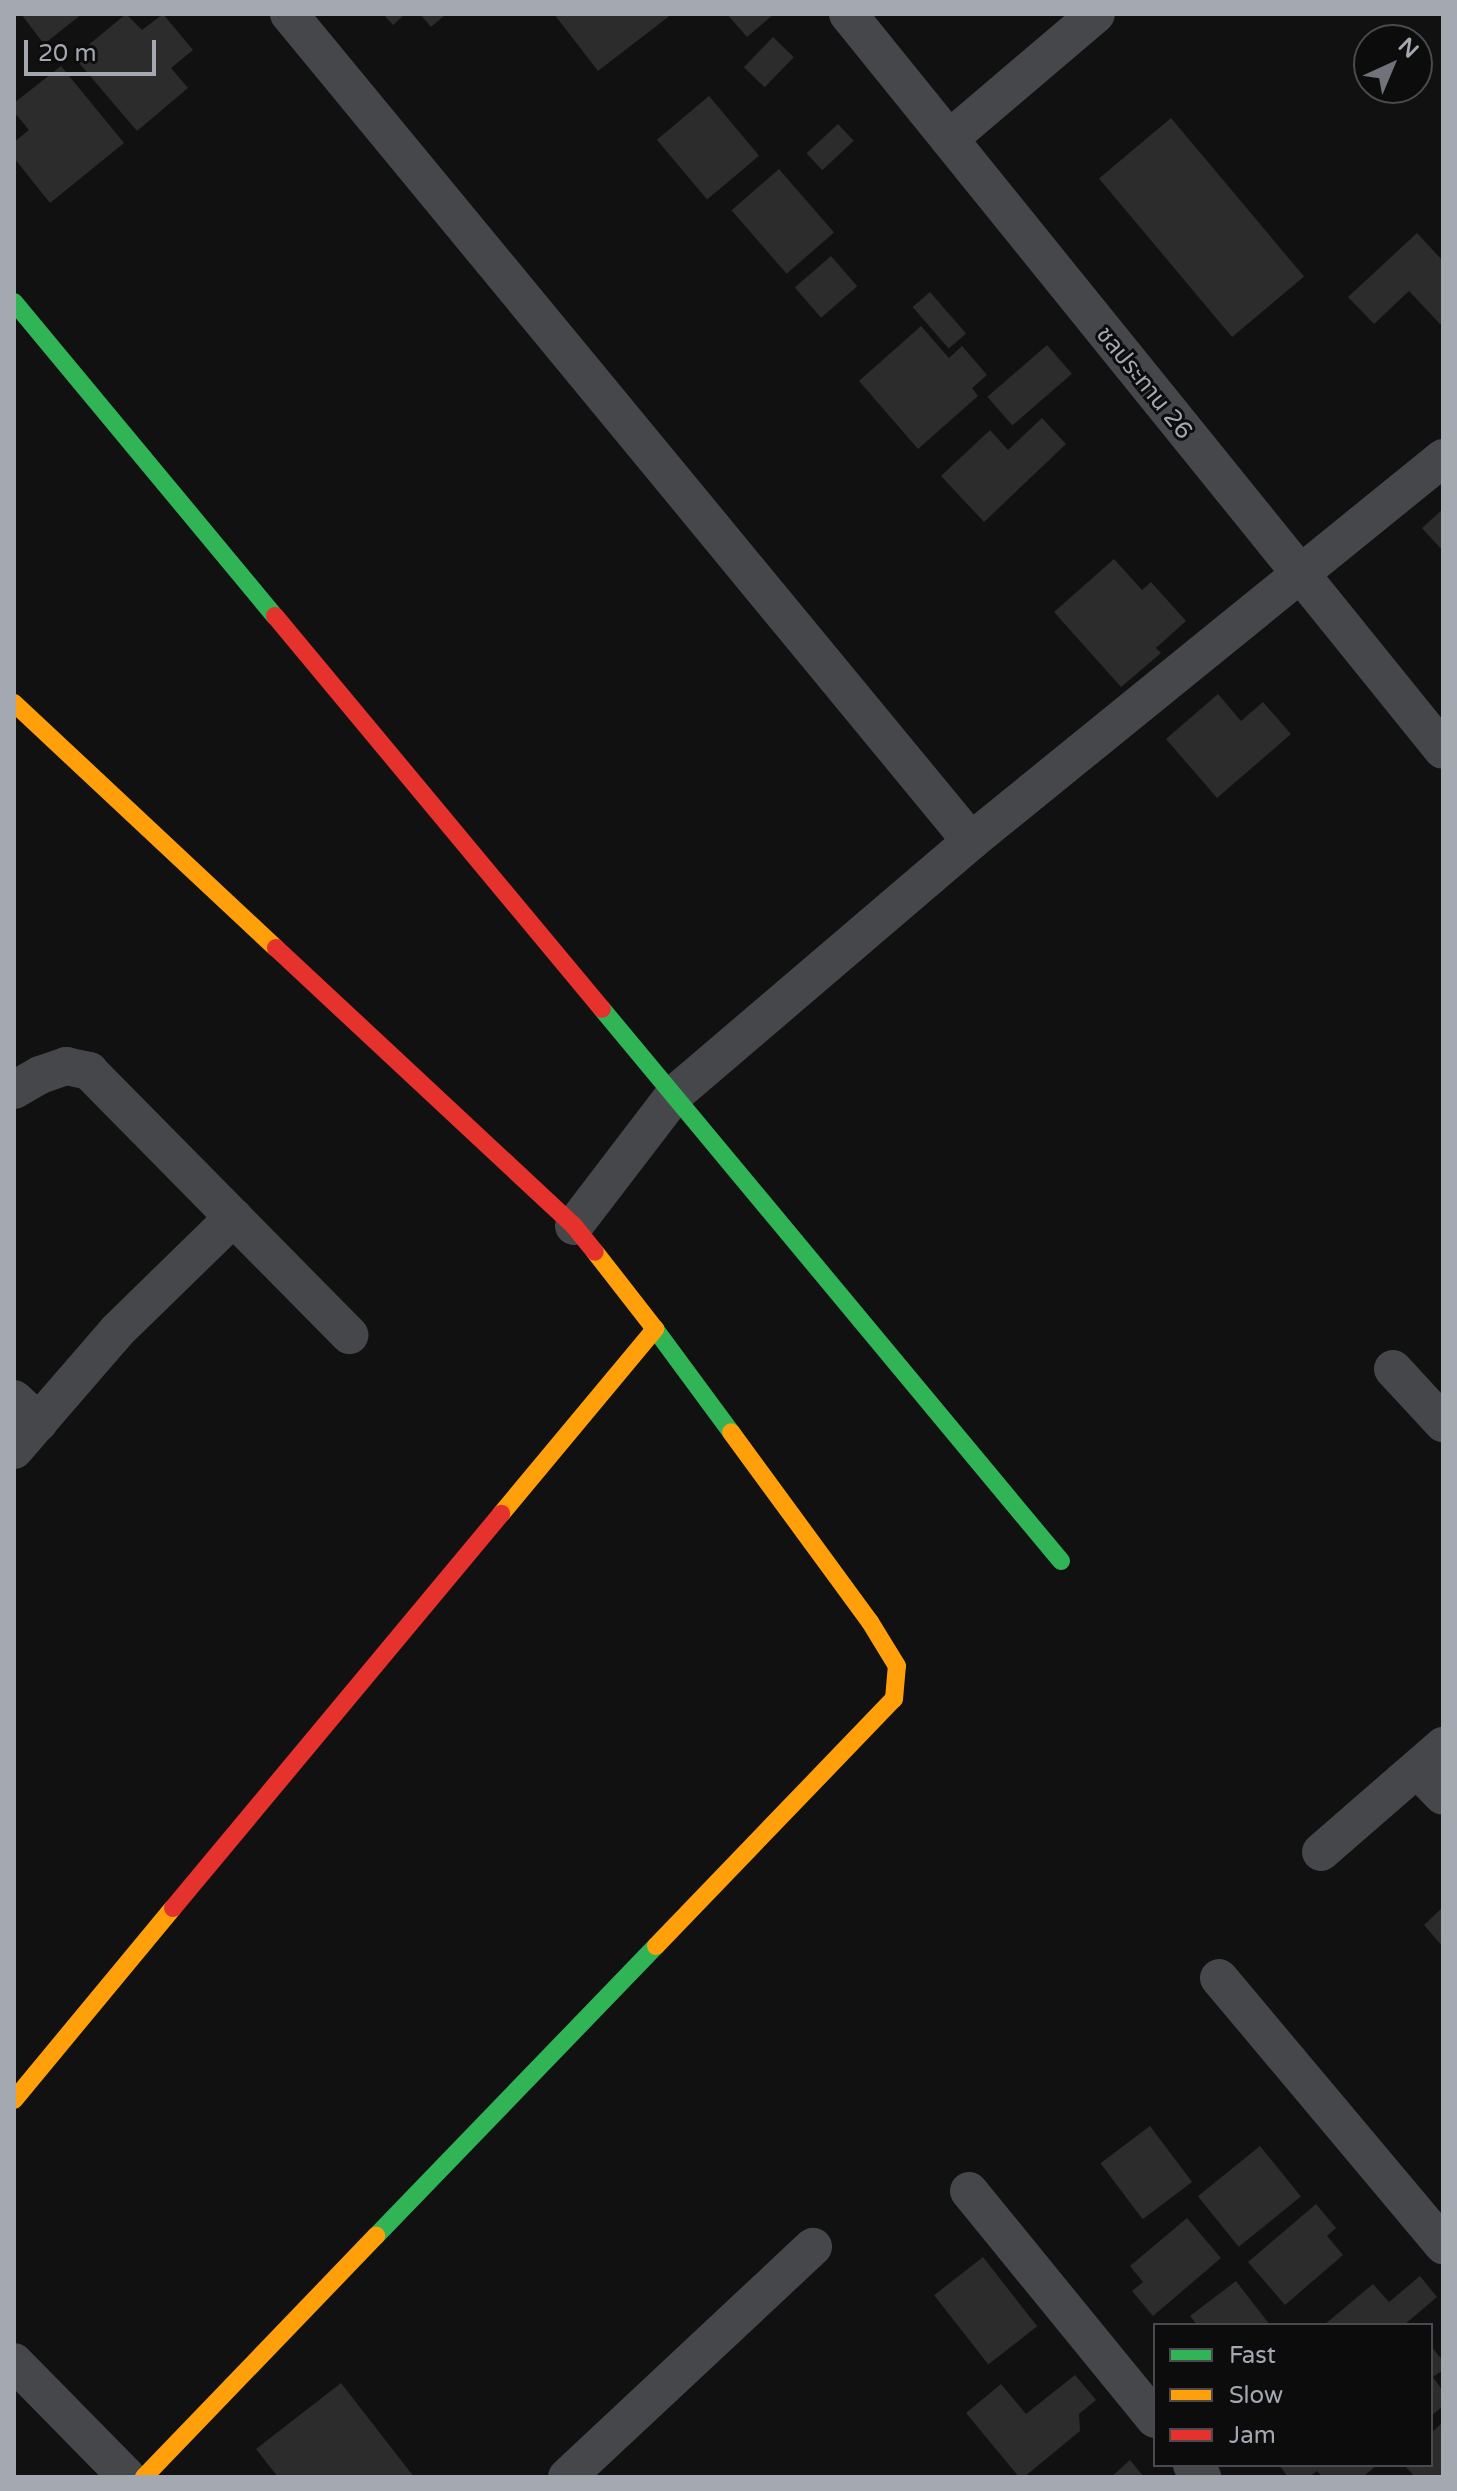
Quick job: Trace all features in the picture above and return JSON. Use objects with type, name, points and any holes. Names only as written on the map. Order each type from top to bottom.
[{"type":"street","points":[[289,14],[971,841]]},
{"type":"street","name":"ชลประทาน 26","points":[[848,14],[1443,750]]},
{"type":"street","points":[[949,139],[1096,14]]},
{"type":"street","points":[[14,302],[1061,1561]]},
{"type":"street","points":[[574,1226],[675,1094],[971,841],[1443,458]]},
{"type":"street","points":[[14,703],[574,1226],[655,1329],[870,1622],[897,1666],[894,1699],[144,2477]]},
{"type":"street","points":[[14,1090],[66,1066],[89,1071],[349,1335]]},
{"type":"street","points":[[14,1450],[26,1411],[117,1331],[234,1217]]},
{"type":"street","points":[[14,2100],[655,1329]]},
{"type":"street","points":[[1393,1369],[1443,1423]]},
{"type":"street","points":[[1321,1852],[1430,1757],[1443,1796]]},
{"type":"street","points":[[1219,1978],[1443,2245]]},
{"type":"street","points":[[969,2191],[1153,2417]]},
{"type":"street","points":[[567,2477],[813,2247]]},
{"type":"street","points":[[14,2362],[127,2477]]},
{"type":"building","points":[[21,14],[82,14],[44,44]]},
{"type":"building","points":[[126,14],[142,30],[163,14],[193,50],[171,68],[188,88],[137,131],[74,57]]},
{"type":"building","points":[[383,14],[405,14],[393,25]]},
{"type":"building","points":[[420,14],[446,14],[431,27]]},
{"type":"building","points":[[554,14],[672,14],[598,71]]},
{"type":"building","points":[[727,14],[774,14],[747,37]]},
{"type":"building","points":[[773,37],[794,57],[765,87],[744,67]]},
{"type":"building","points":[[61,66],[124,143],[50,203],[14,158],[14,142],[29,130],[14,112],[14,103]]},
{"type":"building","points":[[709,96],[759,156],[707,199],[657,140]]},
{"type":"building","points":[[1171,118],[1304,277],[1232,337],[1099,178]]},
{"type":"building","points":[[838,124],[854,141],[822,170],[807,153]]},
{"type":"building","points":[[779,169],[834,232],[787,274],[731,210]]},
{"type":"building","points":[[1417,233],[1443,261],[1443,322],[1440,324],[1409,291],[1374,324],[1348,297]]},
{"type":"building","points":[[831,256],[857,286],[821,318],[795,287]]},
{"type":"building","points":[[930,292],[966,334],[949,349],[913,307]]},
{"type":"building","points":[[921,326],[949,358],[962,346],[987,375],[972,388],[978,396],[918,449],[859,381]]},
{"type":"building","points":[[1047,345],[1072,374],[1012,426],[987,397]]},
{"type":"building","points":[[1042,418],[1066,444],[984,522],[941,476],[990,430],[1008,450]]},
{"type":"building","points":[[1443,509],[1443,547],[1441,549],[1422,528]]},
{"type":"building","points":[[1114,559],[1142,590],[1151,582],[1186,621],[1156,648],[1161,653],[1121,687],[1054,612]]},
{"type":"building","points":[[1218,694],[1241,721],[1263,702],[1291,734],[1217,798],[1166,739]]},
{"type":"building","points":[[1443,1907],[1443,1947],[1424,1925]]},
{"type":"building","points":[[1150,2126],[1192,2182],[1143,2219],[1100,2163]]},
{"type":"building","points":[[1260,2146],[1301,2197],[1239,2247],[1198,2196]]},
{"type":"building","points":[[1316,2204],[1336,2228],[1327,2236],[1343,2255],[1285,2305],[1248,2262]]},
{"type":"building","points":[[1187,2218],[1221,2258],[1153,2316],[1132,2291],[1143,2282],[1130,2266]]},
{"type":"building","points":[[983,2257],[1037,2326],[988,2365],[934,2295]]},
{"type":"building","points":[[1420,2276],[1437,2297],[1406,2323],[1326,2323],[1373,2284],[1389,2302]]},
{"type":"building","points":[[1236,2281],[1268,2323],[1195,2323],[1190,2316]]},
{"type":"building","points":[[1433,2348],[1443,2361],[1443,2370],[1433,2377]]},
{"type":"building","points":[[1075,2375],[1096,2400],[1079,2414],[1080,2431],[1024,2477],[1019,2477],[966,2413],[1001,2384],[1026,2414]]},
{"type":"building","points":[[1433,2377],[1443,2391],[1443,2406],[1433,2414]]},
{"type":"building","points":[[341,2383],[414,2477],[278,2477],[256,2449]]},
{"type":"building","points":[[1443,2422],[1443,2477],[1415,2477],[1406,2467],[1433,2467],[1433,2431]]},
{"type":"building","points":[[1130,2460],[1144,2477],[1111,2477]]},
{"type":"building","points":[[1280,2467],[1375,2467],[1363,2477],[1322,2477],[1317,2471],[1309,2477],[1288,2477]]},
{"type":"traffic: fast","points":[[14,302],[275,616]]},
{"type":"traffic: fast","points":[[602,1009],[1061,1561]]},
{"type":"traffic: fast","points":[[655,1329],[731,1432]]},
{"type":"traffic: fast","points":[[376,2236],[656,1946]]},
{"type":"traffic: slow","points":[[14,703],[276,948]]},
{"type":"traffic: slow","points":[[501,1514],[655,1329],[595,1252]]},
{"type":"traffic: slow","points":[[656,1946],[894,1699],[897,1666],[870,1622],[731,1432]]},
{"type":"traffic: slow","points":[[14,2100],[173,1908]]},
{"type":"traffic: slow","points":[[144,2477],[376,2236]]},
{"type":"traffic: jam","points":[[275,616],[602,1009]]},
{"type":"traffic: jam","points":[[276,948],[574,1226],[595,1252]]},
{"type":"traffic: jam","points":[[173,1908],[501,1514]]}]
